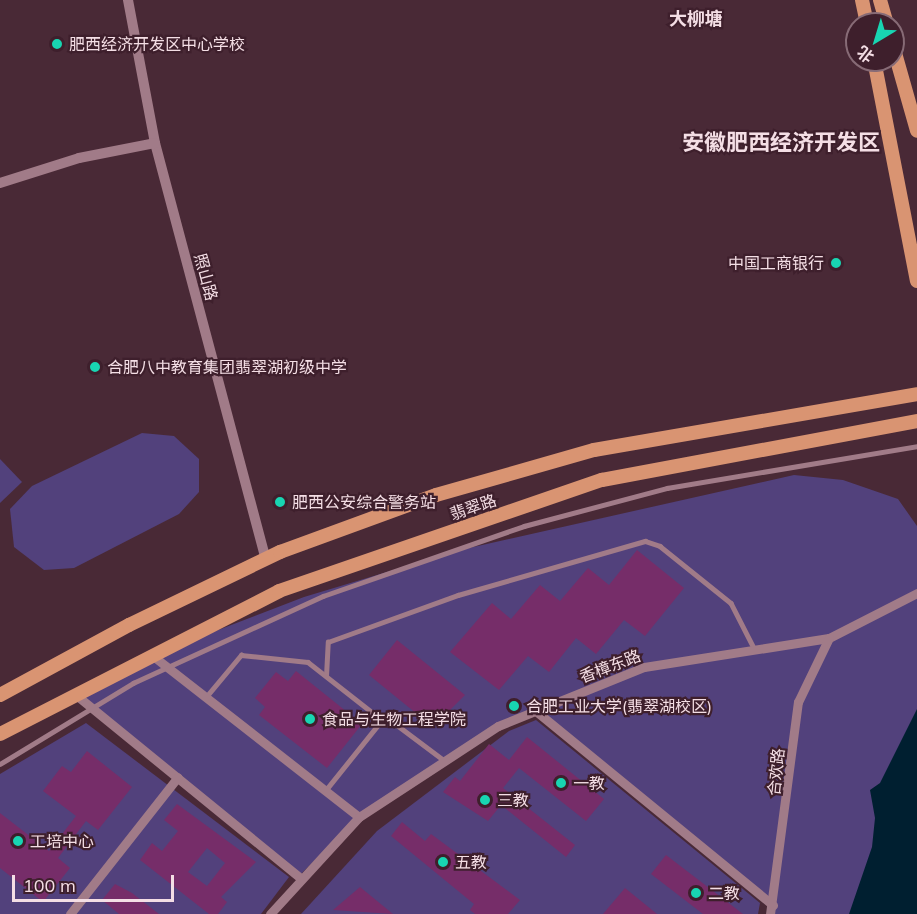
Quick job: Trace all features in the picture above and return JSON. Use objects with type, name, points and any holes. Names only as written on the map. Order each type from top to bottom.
[{"type":"main road","points":[[876,72],[917,281]]},
{"type":"main road","points":[[900,72],[917,131]]},
{"type":"main road","name":"翡翠路","points":[[0,695],[129,625],[266,559],[436,495],[594,450],[917,394]]},
{"type":"main road","name":"翡翠路","points":[[0,734],[279,591],[602,480],[917,422]]},
{"type":"street","name":"照山路","points":[[128,0],[155,143],[266,559]]},
{"type":"street","points":[[0,183],[79,158],[155,143]]},
{"type":"street","name":"香樟东路","points":[[270,914],[299,877],[359,817],[498,726],[644,668],[753,646],[829,638],[917,593]]},
{"type":"street","name":"合欢路","points":[[771,909],[798,702],[829,638]]},
{"type":"street","points":[[153,656],[359,817]]},
{"type":"street","points":[[76,695],[299,877]]},
{"type":"street","points":[[537,712],[771,909]]},
{"type":"street","points":[[70,914],[178,777]]},
{"type":"lane","points":[[0,764],[92,707],[168,667],[323,596],[524,526],[667,488],[917,446]]},
{"type":"lane","points":[[326,676],[328,642],[458,595],[645,541],[660,546],[731,603],[753,646]]},
{"type":"lane","points":[[206,698],[242,655],[308,662],[382,720]]},
{"type":"lane","points":[[325,790],[385,716],[445,761]]},
{"type":"shaded area","points":[[142,433],[174,436],[199,459],[199,492],[179,514],[74,568],[44,570],[14,547],[10,509],[32,486]]},
{"type":"shaded area","points":[[0,459],[22,482],[0,503]]},
{"type":"shaded area","name":"合肥工业大学(翡翠湖校区)","points":[[794,475],[843,480],[898,499],[917,526],[917,914],[770,914],[772,905],[537,712],[498,726],[358,817],[299,876],[76,695],[153,655],[304,597],[460,550]]},
{"type":"shaded area","points":[[536,720],[760,903],[758,914],[301,914],[377,831],[509,731]]},
{"type":"shaded area","points":[[86,723],[289,877],[261,914],[0,914],[0,774]]},
{"type":"water","points":[[917,709],[917,914],[849,914],[872,847],[875,818],[870,790],[880,783]]},
{"type":"building","points":[[637,550],[684,588],[645,636],[624,620],[596,654],[576,638],[549,672],[528,656],[499,690],[450,652],[492,603],[511,619],[540,585],[560,601],[588,568],[609,585]]},
{"type":"building","points":[[397,640],[465,695],[433,727],[369,675]]},
{"type":"building","name":"食品与生物工程学院","points":[[296,671],[362,724],[327,768],[259,715],[265,707],[255,698],[276,672],[288,681]]},
{"type":"building","points":[[527,737],[604,799],[586,821],[519,768],[503,788],[575,845],[566,857],[501,805],[488,821],[443,792],[455,777],[460,781],[489,744],[509,760]]},
{"type":"building","name":"工培中心","points":[[87,751],[132,787],[98,830],[86,821],[58,858],[70,868],[43,902],[0,868],[0,813],[49,851],[76,816],[43,791],[62,766],[71,772]]},
{"type":"building","points":[[177,804],[256,862],[221,897],[227,902],[218,914],[209,914],[140,860],[152,843],[162,851],[178,831],[164,820]],"holes":[[[207,848],[225,863],[207,886],[188,872]]]},
{"type":"building","name":"五教","points":[[402,822],[425,841],[431,834],[520,900],[508,914],[475,914],[470,910],[474,904],[391,836]]},
{"type":"building","name":"二教","points":[[666,855],[743,914],[703,914],[651,874]]},
{"type":"building","points":[[115,884],[132,893],[159,914],[119,914],[102,900]]},
{"type":"building","points":[[360,887],[393,914],[333,910]]},
{"type":"building","points":[[625,888],[657,914],[603,914]]},
{"type":"place","name":"肥西经济开发区中心学校","points":[[57,44]]},
{"type":"place","name":"中国工商银行","points":[[836,263]]},
{"type":"place","name":"合肥八中教育集团翡翠湖初级中学","points":[[95,367]]},
{"type":"place","name":"肥西公安综合警务站","points":[[280,502]]},
{"type":"place","name":"合肥工业大学(翡翠湖校区)","points":[[514,706]]},
{"type":"place","name":"食品与生物工程学院","points":[[310,719]]},
{"type":"place","name":"一教","points":[[561,783]]},
{"type":"place","name":"三教","points":[[485,800]]},
{"type":"place","name":"工培中心","points":[[18,841]]},
{"type":"place","name":"五教","points":[[443,862]]},
{"type":"place","name":"二教","points":[[696,893]]},
{"type":"district","name":"大柳塘","points":[[696,19]]},
{"type":"district","name":"安徽肥西经济开发区","points":[[781,143]]}]
